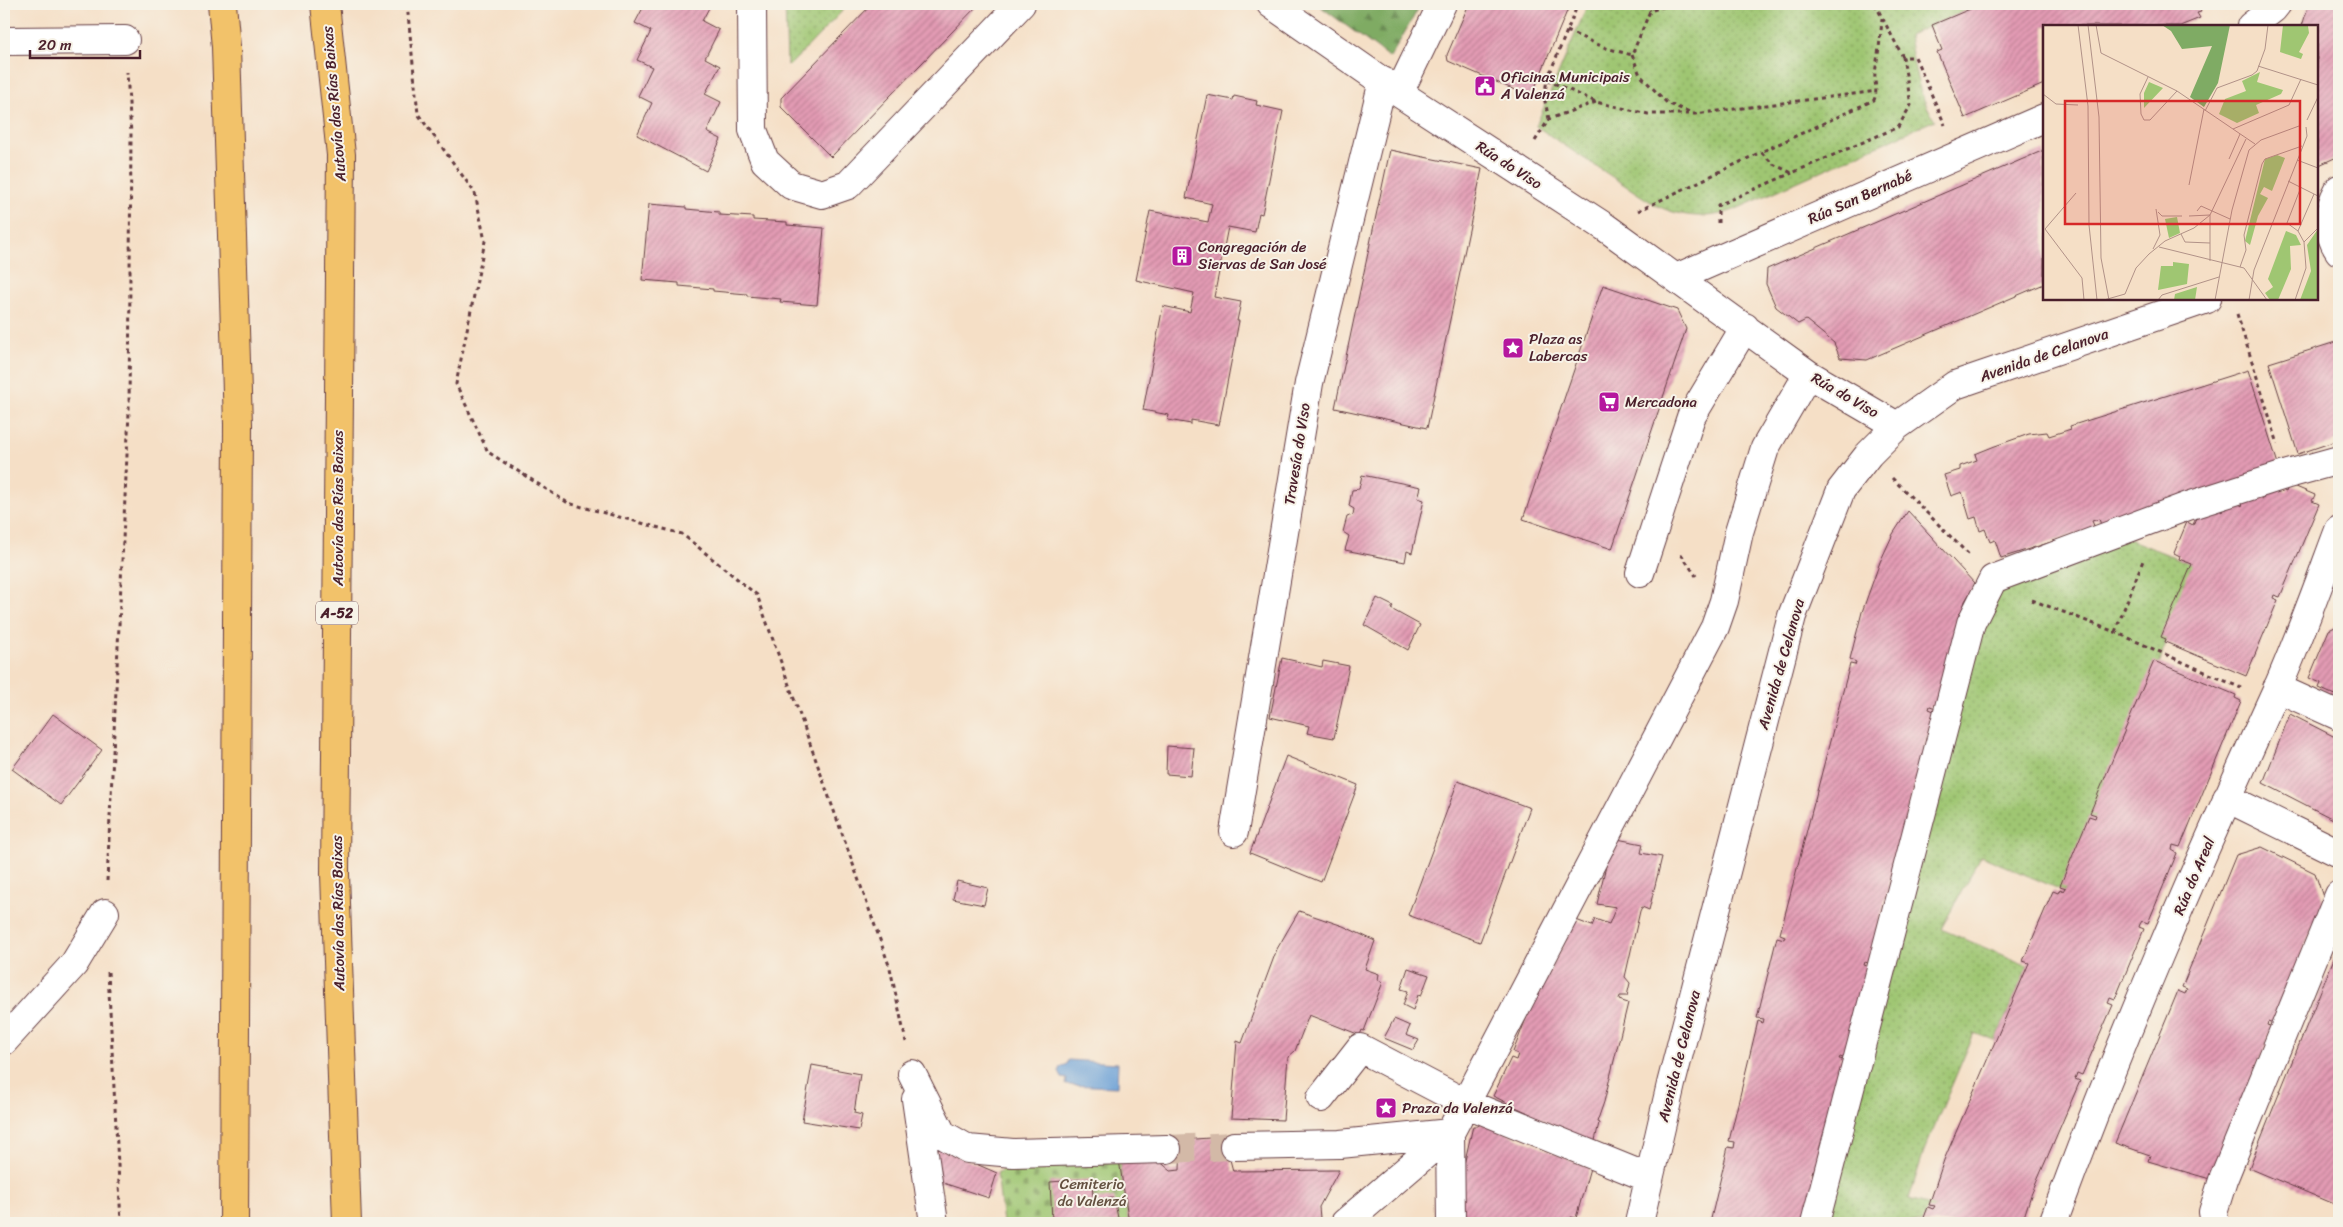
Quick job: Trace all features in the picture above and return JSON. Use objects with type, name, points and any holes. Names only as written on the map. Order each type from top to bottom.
[{"type":"highway","points":[[222,4],[226,47],[238,424],[234,1223]]},
{"type":"highway","name":"Autovía das Rías Baixas","points":[[325,4],[341,155],[335,874],[347,1223]]},
{"type":"street","points":[[752,4],[754,130],[765,161],[792,185],[822,194],[848,185],[1021,4]]},
{"type":"street","name":"Rúa do Viso","points":[[1271,4],[1391,87],[1605,227],[1808,374],[1897,426]]},
{"type":"street","name":"Travesía do Viso","points":[[1234,832],[1309,383],[1391,87],[1442,4]]},
{"type":"street","points":[[2252,25],[2274,9],[2277,4]]},
{"type":"street","points":[[4,41],[125,40]]},
{"type":"street","name":"Rúa San Bernabé","points":[[1676,278],[2043,118]]},
{"type":"street","points":[[2331,253],[2328,219],[2331,204],[2339,190]]},
{"type":"street","name":"Avenida de Celanova","points":[[1639,1223],[1671,1084],[1792,616],[1841,490],[1869,454],[1897,426],[1955,385],[2204,300]]},
{"type":"street","points":[[1640,573],[1692,416],[1745,327]]},
{"type":"street","points":[[1345,1223],[1450,1133],[1716,627],[1724,602],[1739,532],[1765,448],[1808,374]]},
{"type":"street","points":[[1815,1223],[1971,623],[1993,580],[2188,506],[2339,460]]},
{"type":"street","name":"Rúa do Areal","points":[[2053,1223],[2076,1160],[2192,878],[2274,694],[2329,588],[2339,530]]},
{"type":"street","points":[[2274,694],[2339,716]]},
{"type":"street","points":[[2227,798],[2339,853]]},
{"type":"street","points":[[2214,1223],[2213,1212],[2223,1180],[2339,895]]},
{"type":"street","points":[[4,1041],[74,964],[105,913]]},
{"type":"street","points":[[1321,1098],[1360,1048],[1465,1103],[1649,1178]]},
{"type":"street","points":[[912,1074],[942,1134],[968,1149],[1012,1152],[1166,1149]]},
{"type":"street","points":[[912,1074],[934,1223]]},
{"type":"street","points":[[1234,1146],[1340,1144],[1450,1133]]},
{"type":"street","points":[[1450,1133],[1451,1223]]},
{"type":"path","points":[[407,4],[418,114],[475,192],[485,241],[456,384],[484,444],[488,452],[568,503],[682,534],[757,595],[890,968],[912,1074]]},
{"type":"path","points":[[1549,119],[1544,97],[1547,80],[1578,4]]},
{"type":"path","points":[[1644,4],[1650,11]]},
{"type":"path","points":[[1650,11],[1672,4]]},
{"type":"path","points":[[1740,250],[1716,221],[1718,205],[1898,127],[1911,105],[1902,57],[1875,4]]},
{"type":"path","points":[[1650,11],[1632,55],[1640,75],[1667,103],[1695,114]]},
{"type":"path","points":[[1605,227],[1874,100],[1877,91],[1875,75],[1881,41],[1882,18]]},
{"type":"path","points":[[1567,31],[1606,48],[1632,55]]},
{"type":"path","points":[[105,913],[129,412],[131,134],[125,40]]},
{"type":"path","points":[[1902,57],[1915,57],[1957,155]]},
{"type":"path","points":[[1547,80],[1596,102],[1648,114],[1695,114],[1877,91]]},
{"type":"path","points":[[1518,171],[1549,119],[1596,102]]},
{"type":"path","points":[[1761,152],[1773,164],[1792,173]]},
{"type":"path","points":[[2235,308],[2288,474]]},
{"type":"path","points":[[1869,454],[1993,580],[2017,595],[2274,694]]},
{"type":"path","points":[[2115,632],[2144,556]]},
{"type":"path","points":[[108,971],[121,1223]]},
{"type":"green space","points":[[785,4],[849,4],[789,66],[787,64]]},
{"type":"green space","points":[[1317,4],[1421,4],[1390,58]]},
{"type":"green space","points":[[1588,4],[1982,4],[1909,35],[1920,89],[1935,120],[1734,210],[1713,215],[1692,216],[1670,211],[1644,198],[1536,126]]},
{"type":"green space","points":[[2116,534],[2197,566],[2165,642],[2160,663],[2064,891],[1981,856],[1941,929],[2028,966],[1995,1041],[1974,1033],[1924,1151],[1909,1199],[1935,1206],[1928,1223],[1815,1223],[1993,579]]},
{"type":"green space","name":"Cemiterio da Valenzá","points":[[1119,1160],[1129,1223],[1003,1223],[997,1173],[1009,1166]]},
{"type":"water","points":[[1068,1060],[1118,1063],[1117,1087],[1066,1085],[1067,1079],[1062,1078],[1059,1072],[1061,1067],[1067,1064]]},
{"type":"building","points":[[645,4],[711,4],[702,21],[719,30],[705,58],[720,66],[705,94],[721,102],[707,132],[721,139],[706,171],[637,135],[652,103],[638,96],[652,67],[637,60],[651,31],[635,23]]},
{"type":"building","points":[[872,4],[979,4],[831,157],[781,107],[781,98]]},
{"type":"building","points":[[1469,4],[1570,4],[1531,97],[1448,61],[1447,55]]},
{"type":"building","points":[[1982,4],[2203,4],[2204,6],[2199,8],[2201,12],[2197,13],[2200,18],[2182,25],[2043,25],[2043,84],[1965,118],[1937,52],[1942,50],[1932,25]]},
{"type":"building","points":[[2309,4],[2339,4],[2339,156],[2318,166],[2318,25],[2302,25]]},
{"type":"building","name":"Congregación de Siervas de San José","points":[[1207,95],[1233,100],[1234,96],[1257,101],[1256,105],[1283,111],[1262,214],[1259,213],[1255,232],[1228,227],[1214,297],[1241,302],[1219,425],[1191,420],[1191,424],[1168,420],[1169,415],[1143,410],[1163,306],[1190,312],[1194,293],[1136,280],[1150,211],[1208,222],[1212,204],[1186,198]]},
{"type":"building","points":[[1390,150],[1482,169],[1427,428],[1335,408]]},
{"type":"building","points":[[2043,150],[2043,284],[1867,360],[1840,358],[1834,343],[1806,320],[1798,324],[1776,307],[1766,284],[1767,269]]},
{"type":"building","points":[[649,204],[719,212],[719,215],[753,217],[753,220],[787,222],[787,225],[824,228],[817,305],[780,302],[781,299],[679,286],[679,283],[642,280]]},
{"type":"building","points":[[1603,285],[1677,310],[1686,329],[1612,549],[1523,519]]},
{"type":"building","points":[[2339,341],[2339,440],[2298,454],[2269,363]]},
{"type":"building","points":[[2248,370],[2279,467],[2103,531],[2099,519],[2092,521],[2095,528],[2001,558],[1995,540],[1990,542],[1985,529],[1980,531],[1976,517],[1970,519],[1962,492],[1951,496],[1944,475],[1960,470],[1960,466],[1977,460],[1975,454],[2029,434],[2047,432],[2049,436],[2071,429],[2070,426]]},
{"type":"building","points":[[1362,475],[1421,487],[1418,498],[1424,500],[1412,553],[1407,551],[1405,562],[1345,550],[1349,536],[1343,532],[1347,517],[1353,515],[1354,509],[1349,506],[1352,490],[1359,489]]},
{"type":"building","points":[[2289,484],[2315,495],[2312,501],[2319,504],[2280,597],[2274,595],[2273,598],[2278,600],[2246,676],[2165,642],[2166,639],[2161,637],[2192,564],[2179,559],[2180,556],[2174,553],[2187,522],[2193,525],[2198,513],[2215,507],[2222,512],[2225,504],[2235,501],[2242,506],[2245,498],[2256,495],[2263,499],[2267,492],[2278,488],[2286,492]]},
{"type":"building","points":[[1908,511],[1975,584],[1965,601],[1936,708],[1930,706],[1929,709],[1934,711],[1869,963],[1864,962],[1863,965],[1869,967],[1847,1059],[1840,1057],[1839,1059],[1845,1060],[1818,1171],[1813,1170],[1812,1173],[1817,1174],[1806,1223],[1710,1223],[1728,1147],[1734,1148],[1735,1142],[1729,1141],[1758,1021],[1763,1023],[1764,1019],[1757,1018],[1777,937],[1784,939],[1785,936],[1780,934],[1850,664],[1855,665],[1856,662],[1850,659],[1862,612],[1880,562],[1893,534]]},
{"type":"building","points":[[1377,598],[1393,606],[1391,609],[1420,625],[1408,650],[1364,625]]},
{"type":"building","points":[[2339,625],[2339,697],[2319,688],[2321,683],[2309,678],[2329,630]]},
{"type":"building","points":[[1282,658],[1322,667],[1323,661],[1349,666],[1334,738],[1307,733],[1309,726],[1270,717]]},
{"type":"building","points":[[2154,661],[2236,695],[2235,698],[2241,701],[2180,847],[2173,845],[2172,850],[2177,853],[2148,923],[2142,921],[2140,924],[2139,927],[2144,929],[2115,999],[2110,997],[2108,1003],[2113,1005],[2082,1075],[2077,1073],[2075,1079],[2080,1081],[2031,1195],[2022,1223],[1922,1223],[1928,1207],[1933,1209],[1935,1206],[1929,1205],[1944,1160],[2029,963],[2023,961],[2053,891],[2058,893],[2060,889],[2064,891],[2066,888],[2060,886],[2089,816],[2095,818],[2096,815],[2090,813]]},
{"type":"building","points":[[53,714],[102,750],[61,805],[12,769]]},
{"type":"building","points":[[2290,714],[2339,739],[2339,822],[2263,783]]},
{"type":"building","points":[[1167,746],[1194,748],[1191,776],[1166,774]]},
{"type":"building","points":[[1286,756],[1358,785],[1321,882],[1250,853]]},
{"type":"building","points":[[1458,781],[1530,808],[1480,942],[1408,915]]},
{"type":"building","points":[[1617,839],[1643,844],[1641,853],[1662,857],[1649,910],[1642,907],[1640,911],[1625,977],[1630,983],[1627,996],[1620,996],[1619,1000],[1628,1003],[1604,1102],[1597,1122],[1599,1123],[1594,1145],[1493,1096],[1511,1058],[1516,1060],[1518,1054],[1513,1052],[1527,1016],[1576,920],[1592,926],[1595,919],[1609,924],[1616,907],[1597,904],[1609,853],[1613,854]]},
{"type":"building","points":[[2262,847],[2315,873],[2324,900],[2273,1024],[2268,1022],[2267,1025],[2273,1027],[2210,1179],[2148,1161],[2150,1155],[2115,1143],[2178,991],[2185,994],[2187,989],[2182,987],[2236,855]]},
{"type":"building","points":[[957,881],[988,888],[984,905],[953,899]]},
{"type":"building","points":[[1299,911],[1343,926],[1375,941],[1365,969],[1379,974],[1378,980],[1383,982],[1364,1031],[1362,1030],[1360,1035],[1309,1015],[1295,1051],[1288,1057],[1283,1120],[1231,1118],[1237,1041],[1242,1043],[1277,949]]},
{"type":"building","points":[[2339,946],[2339,1206],[2249,1168]]},
{"type":"building","points":[[1408,968],[1429,975],[1421,996],[1418,995],[1413,1010],[1403,1005],[1408,991],[1401,989]]},
{"type":"building","points":[[1394,1019],[1410,1026],[1406,1035],[1419,1040],[1413,1050],[1384,1038]]},
{"type":"building","points":[[812,1065],[860,1074],[854,1113],[862,1115],[859,1130],[802,1121]]},
{"type":"building","points":[[1482,1123],[1590,1168],[1576,1218],[1571,1217],[1570,1221],[1576,1223],[1457,1223],[1457,1195],[1473,1126],[1478,1126]]},
{"type":"building","points":[[1224,1137],[1233,1171],[1339,1170],[1319,1207],[1320,1218],[1294,1221],[1294,1223],[1129,1223],[1119,1160],[1158,1160],[1171,1171],[1180,1170],[1181,1140]]},
{"type":"building","points":[[937,1147],[997,1173],[989,1198],[937,1181]]},
{"type":"building","points":[[1092,1179],[1093,1199],[1114,1198],[1119,1223],[1049,1223],[1049,1220],[1052,1220],[1050,1182]]},
{"type":"tunnel","points":[[1167,1149],[1234,1146]]},
{"type":"place","name":"Oficinas Municipais A Valenzá","points":[[1485,86]]},
{"type":"place","name":"Congregación de Siervas de San José","points":[[1182,256]]},
{"type":"place","name":"Plaza as Labercas","points":[[1513,348]]},
{"type":"place","name":"Mercadona","points":[[1609,402]]},
{"type":"place","name":"Praza da Valenzá","points":[[1386,1108]]}]
